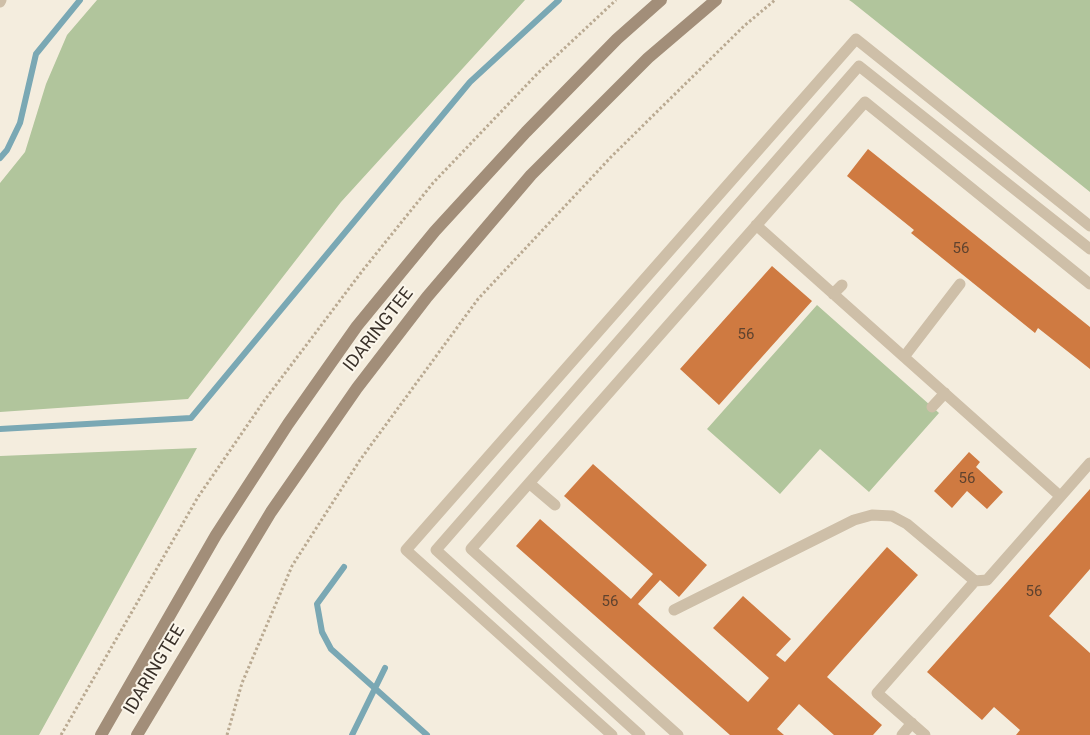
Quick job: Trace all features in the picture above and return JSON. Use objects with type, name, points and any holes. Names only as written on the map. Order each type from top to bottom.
[{"type":"main road","name":"IDARINGTEE","points":[[101,735],[216,535],[288,424],[357,326],[435,231],[526,132],[617,39],[661,0]]},
{"type":"main road","name":"IDARINGTEE","points":[[137,735],[271,512],[357,388],[427,297],[532,175],[648,58],[716,0]]},
{"type":"lane","points":[[612,735],[406,550],[856,39],[1090,226]]},
{"type":"lane","points":[[640,735],[436,550],[859,66],[1090,249]]},
{"type":"lane","points":[[678,735],[471,549],[865,102],[1090,284]]},
{"type":"lane","points":[[756,225],[1060,496]]},
{"type":"lane","points":[[904,356],[960,284]]},
{"type":"lane","points":[[833,294],[842,285]]},
{"type":"lane","points":[[932,407],[945,393]]},
{"type":"lane","points":[[926,735],[877,693],[976,581],[987,580],[1090,463]]},
{"type":"lane","points":[[529,483],[555,505]]},
{"type":"lane","points":[[674,610],[854,520],[872,515],[892,516],[907,524],[976,581]]},
{"type":"lane","points":[[902,735],[912,724]]},
{"type":"path","points":[[227,735],[242,683],[292,566],[360,460],[478,299],[611,157],[744,26],[775,0]]},
{"type":"green space","points":[[97,0],[525,0],[341,202],[188,399],[0,412],[0,183],[25,152],[46,84],[67,35]]},
{"type":"green space","points":[[849,0],[1090,0],[1090,192],[852,2]]},
{"type":"green space","points":[[817,305],[939,413],[869,492],[820,449],[780,494],[707,429]]},
{"type":"green space","points":[[197,448],[39,735],[0,735],[0,456]]},
{"type":"building","points":[[868,149],[1090,327],[1090,369],[1038,328],[1035,333],[911,233],[914,230],[847,176]]},
{"type":"building","points":[[772,266],[812,301],[719,405],[680,369]]},
{"type":"building","points":[[969,452],[980,462],[976,467],[1003,492],[987,509],[967,491],[952,508],[934,491]]},
{"type":"building","points":[[593,464],[707,565],[679,597],[660,580],[638,604],[748,702],[769,678],[713,628],[743,596],[791,639],[776,655],[785,662],[887,547],[918,575],[827,677],[882,725],[873,735],[834,735],[799,704],[777,729],[784,735],[730,735],[516,546],[540,519],[631,599],[653,574],[564,496]]},
{"type":"building","points":[[1090,489],[1090,569],[1049,616],[1090,653],[1090,735],[1016,735],[1020,730],[994,707],[982,720],[927,672]]},
{"type":"waterway","points":[[0,158],[7,150],[20,123],[36,54],[80,0]]},
{"type":"waterway","points":[[0,429],[191,418],[470,82],[559,0]]},
{"type":"waterway","points":[[344,567],[317,604],[322,632],[331,649],[427,735]]},
{"type":"waterway","points":[[352,735],[385,668]]}]
